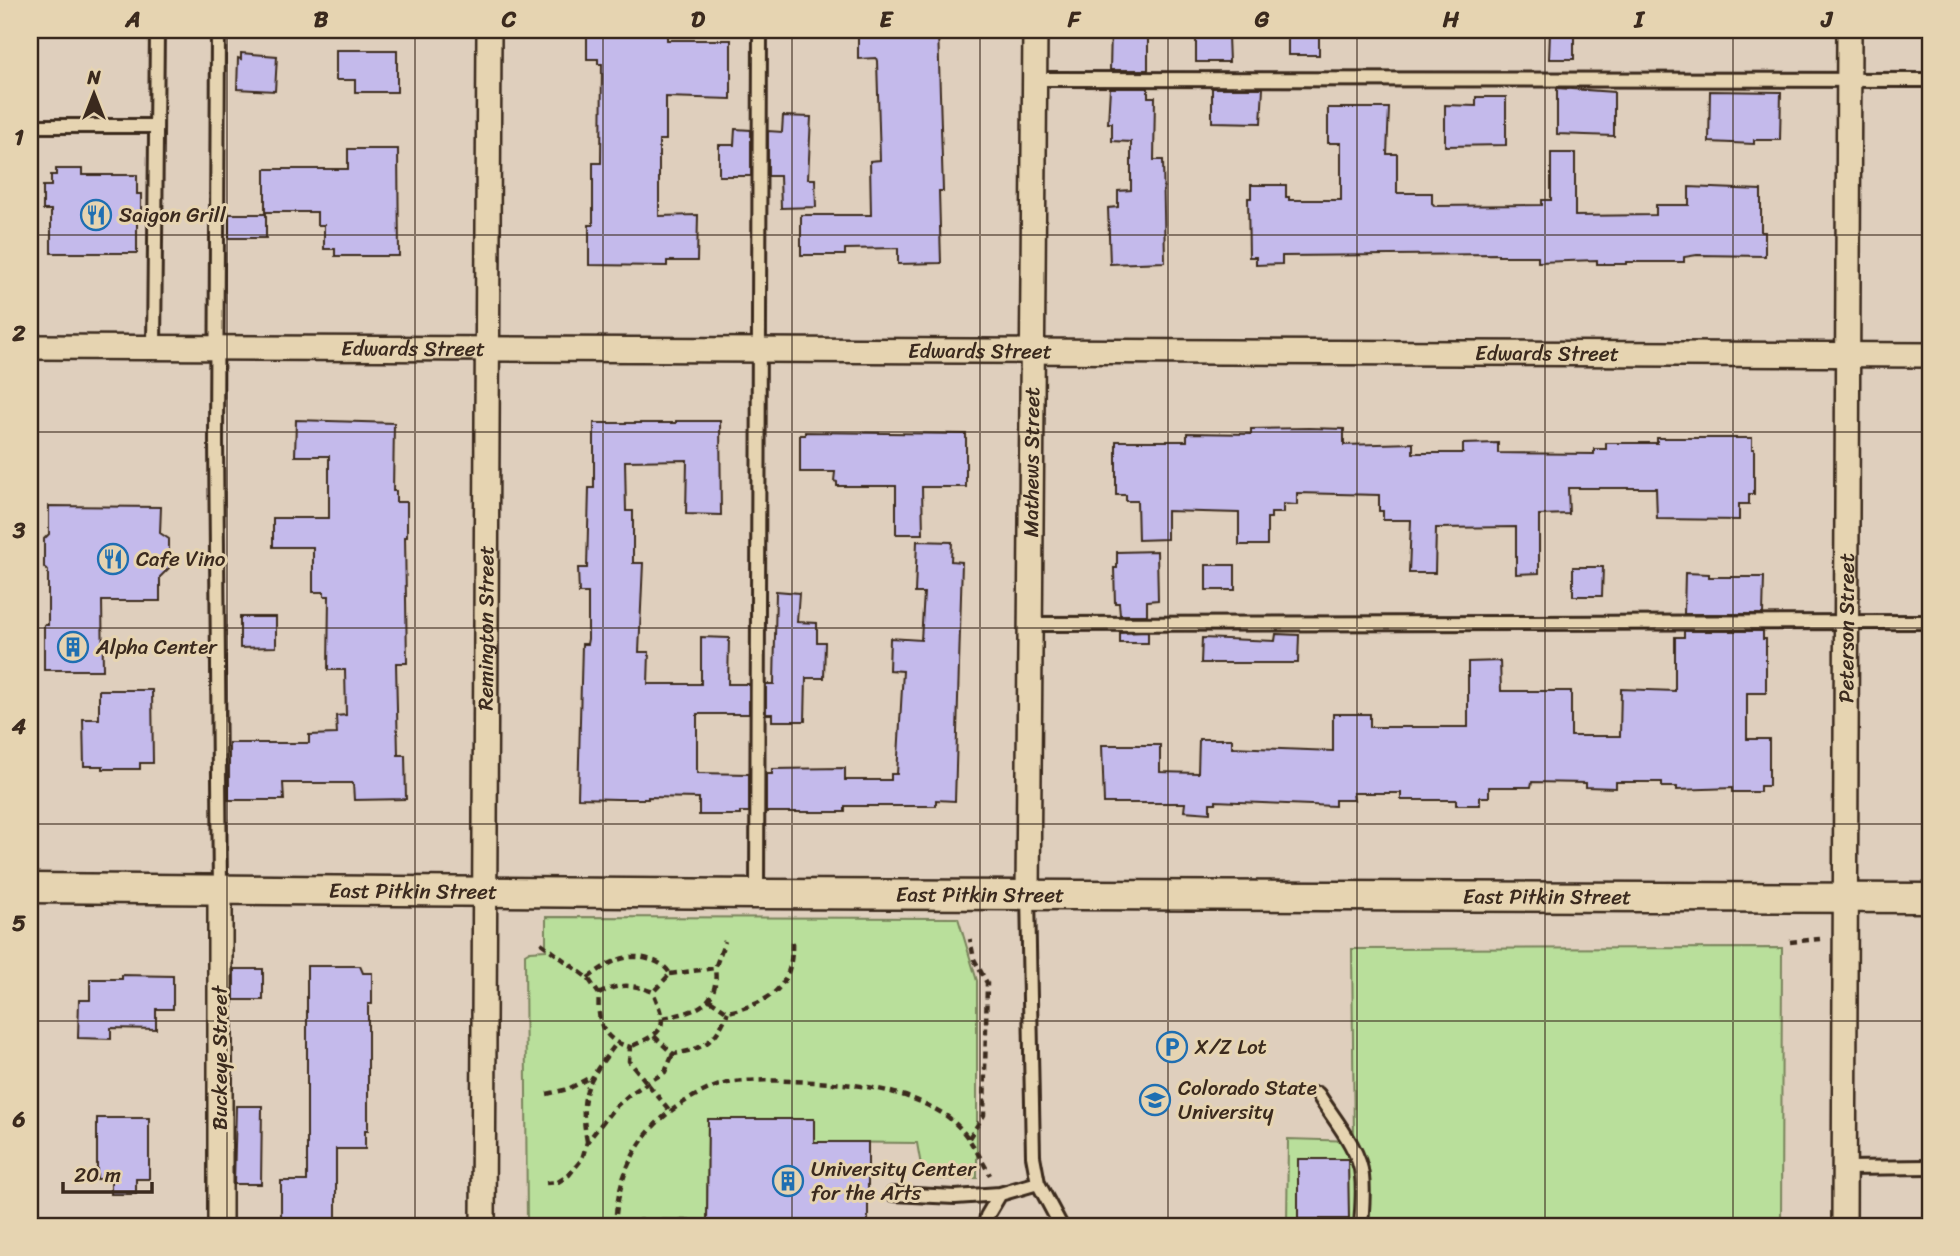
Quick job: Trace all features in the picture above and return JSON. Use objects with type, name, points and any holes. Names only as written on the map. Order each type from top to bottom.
[{"type":"street","name":"Remington Street","points":[[482,1226],[489,30]]},
{"type":"street","name":"Mathews Street","points":[[1028,894],[1035,30]]},
{"type":"street","name":"Peterson Street","points":[[1844,1226],[1849,30]]},
{"type":"street","name":"Edwards Street","points":[[30,347],[1930,355]]},
{"type":"street","name":"East Pitkin Street","points":[[30,888],[757,894],[1930,898]]},
{"type":"street","name":"Buckeye Street","points":[[220,890],[220,1226]]},
{"type":"lane","points":[[154,348],[157,30]]},
{"type":"lane","points":[[218,30],[216,348],[220,890]]},
{"type":"lane","points":[[757,894],[760,30]]},
{"type":"lane","points":[[1034,79],[1930,80]]},
{"type":"lane","points":[[30,126],[156,126]]},
{"type":"lane","points":[[1029,624],[1930,622]]},
{"type":"lane","points":[[1028,894],[1033,1156],[1038,1183],[1061,1226]]},
{"type":"lane","points":[[1318,1094],[1354,1147],[1362,1174],[1361,1226]]},
{"type":"lane","points":[[1844,1168],[1930,1167]]},
{"type":"lane","points":[[892,1194],[956,1197],[1000,1194],[1038,1183]]},
{"type":"lane","points":[[985,1226],[987,1216],[1000,1194]]},
{"type":"path","points":[[969,1138],[984,1115],[987,983],[974,959],[970,939]]},
{"type":"path","points":[[663,1018],[700,1007],[710,1000],[716,980],[715,968],[725,941]]},
{"type":"path","points":[[710,1000],[728,1012],[765,1001],[779,989],[789,972],[793,958],[792,941]]},
{"type":"path","points":[[541,943],[588,978],[599,994],[598,1012],[603,1029],[617,1044],[630,1047],[654,1036],[661,1028],[663,1018],[653,992],[624,985],[599,994]]},
{"type":"path","points":[[588,978],[619,958],[636,956],[654,961],[670,974]]},
{"type":"path","points":[[653,992],[670,974],[715,968]]},
{"type":"path","points":[[673,1054],[695,1050],[711,1041],[722,1027],[728,1012]]},
{"type":"path","points":[[654,1036],[673,1054]]},
{"type":"path","points":[[547,1094],[568,1089],[590,1078],[617,1044]]},
{"type":"path","points":[[630,1047],[629,1061],[670,1111]]},
{"type":"path","points":[[546,1183],[558,1182],[569,1175],[582,1159],[587,1142],[614,1108],[665,1072],[673,1054]]},
{"type":"path","points":[[587,1142],[583,1119],[590,1078]]},
{"type":"path","points":[[615,1226],[619,1194],[628,1166],[644,1135],[670,1111],[698,1094],[723,1084],[762,1080],[867,1086],[904,1095],[943,1114],[969,1138],[1000,1194]]},
{"type":"green space","points":[[546,917],[958,918],[977,981],[977,1178],[938,1179],[922,1171],[917,1143],[814,1142],[814,1119],[708,1119],[707,1220],[640,1219],[640,1226],[527,1226],[525,954],[546,950]]},
{"type":"green space","points":[[1782,948],[1781,1226],[1079,1226],[1287,1225],[1288,1139],[1354,1141],[1352,949]]},
{"type":"building","points":[[587,30],[667,30],[667,40],[731,40],[731,99],[666,97],[666,140],[659,140],[659,216],[698,215],[697,261],[667,261],[667,266],[589,265],[589,225],[593,225],[593,163],[601,163],[602,64],[598,64],[598,59],[587,59]]},
{"type":"building","points":[[858,30],[938,30],[943,191],[939,191],[941,263],[898,264],[898,248],[845,249],[845,255],[801,255],[801,215],[871,215],[870,161],[880,160],[877,61],[876,58],[858,59]]},
{"type":"building","points":[[1111,30],[1148,30],[1148,70],[1110,70]]},
{"type":"building","points":[[1288,31],[1319,32],[1319,55],[1288,55]]},
{"type":"building","points":[[1550,33],[1574,33],[1574,59],[1549,59]]},
{"type":"building","points":[[1196,36],[1228,36],[1229,62],[1196,62]]},
{"type":"building","points":[[336,50],[397,50],[397,92],[355,92],[355,80],[336,80]]},
{"type":"building","points":[[241,53],[277,56],[275,91],[237,89],[238,58],[241,59]]},
{"type":"building","points":[[1110,88],[1148,88],[1148,97],[1155,97],[1154,160],[1163,160],[1165,262],[1110,264],[1108,208],[1118,207],[1118,191],[1131,190],[1131,142],[1112,141],[1112,123],[1108,123]]},
{"type":"building","points":[[1212,88],[1263,88],[1261,123],[1212,122]]},
{"type":"building","points":[[1557,88],[1614,92],[1614,136],[1557,134]]},
{"type":"building","points":[[1710,91],[1781,92],[1780,140],[1754,140],[1754,144],[1709,142]]},
{"type":"building","points":[[1476,97],[1506,97],[1506,145],[1445,146],[1445,105],[1476,106]]},
{"type":"building","points":[[1328,108],[1389,108],[1387,154],[1397,154],[1397,193],[1432,193],[1432,203],[1435,206],[1542,205],[1542,200],[1551,200],[1551,153],[1575,153],[1575,216],[1656,215],[1656,205],[1689,205],[1689,187],[1761,190],[1761,232],[1765,232],[1765,256],[1697,255],[1684,257],[1684,262],[1597,264],[1597,260],[1538,262],[1538,256],[1498,254],[1282,256],[1282,264],[1256,265],[1256,257],[1249,257],[1248,198],[1251,198],[1251,185],[1286,185],[1286,197],[1289,197],[1289,200],[1341,200],[1341,143],[1328,143]]},
{"type":"building","points":[[783,116],[811,117],[808,179],[815,179],[816,207],[781,208],[780,176],[768,176],[768,131],[782,132]]},
{"type":"building","points":[[735,129],[751,130],[751,176],[719,176],[719,145],[734,145]]},
{"type":"building","points":[[348,149],[398,149],[399,256],[335,256],[335,249],[324,249],[324,225],[317,225],[317,212],[265,212],[265,169],[348,169]]},
{"type":"building","name":"Saigon Grill","points":[[56,169],[82,169],[82,175],[137,175],[137,194],[141,194],[141,221],[137,221],[137,253],[51,253],[51,210],[43,210],[43,186],[51,186],[51,175],[56,175]]},
{"type":"building","points":[[229,214],[266,214],[266,238],[229,238]]},
{"type":"building","points":[[296,420],[394,423],[393,491],[396,491],[396,502],[407,502],[407,663],[396,663],[398,755],[405,755],[406,799],[354,800],[353,783],[283,783],[284,800],[229,800],[229,743],[309,743],[309,735],[337,734],[336,716],[346,715],[345,670],[328,670],[329,596],[324,596],[324,592],[313,592],[313,547],[273,547],[273,518],[329,518],[329,456],[295,456]]},
{"type":"building","points":[[720,421],[721,515],[686,514],[687,460],[625,461],[626,511],[633,511],[633,563],[643,563],[639,652],[649,652],[648,684],[701,684],[701,637],[729,638],[728,684],[749,684],[749,714],[697,714],[697,773],[749,774],[749,812],[740,812],[740,815],[699,815],[699,798],[578,798],[582,644],[587,644],[588,639],[588,593],[579,593],[578,568],[587,568],[589,488],[594,488],[594,423]]},
{"type":"building","points":[[1251,429],[1344,429],[1344,445],[1413,443],[1413,453],[1463,453],[1463,444],[1498,443],[1498,453],[1594,454],[1594,449],[1606,449],[1606,443],[1657,443],[1657,438],[1752,438],[1754,494],[1749,494],[1749,504],[1739,504],[1739,520],[1657,519],[1656,488],[1568,488],[1569,514],[1539,515],[1539,573],[1516,574],[1516,527],[1436,528],[1435,573],[1409,573],[1411,520],[1383,520],[1383,511],[1379,511],[1379,495],[1297,493],[1297,505],[1283,504],[1283,513],[1271,513],[1271,518],[1267,518],[1267,545],[1239,545],[1239,513],[1167,511],[1167,539],[1138,540],[1137,501],[1126,501],[1126,495],[1116,495],[1116,441],[1187,441],[1187,433],[1251,434]]},
{"type":"building","points":[[805,432],[966,434],[966,487],[922,487],[923,534],[896,534],[896,486],[837,486],[834,481],[835,472],[800,472],[800,435],[805,435]]},
{"type":"building","points":[[49,506],[161,507],[160,533],[169,539],[169,568],[160,577],[160,601],[102,601],[103,670],[44,670],[44,625],[48,625],[48,571],[44,567],[44,539],[49,534]]},
{"type":"building","points":[[917,541],[952,542],[951,561],[962,562],[955,801],[936,800],[936,806],[845,806],[845,812],[766,812],[766,774],[772,774],[772,769],[845,768],[845,780],[891,780],[891,774],[897,774],[903,671],[889,670],[890,638],[921,640],[924,593],[915,593]]},
{"type":"building","points":[[1157,551],[1158,600],[1147,601],[1147,615],[1120,615],[1119,603],[1115,603],[1114,568],[1117,568],[1117,552]]},
{"type":"building","points":[[1206,565],[1235,565],[1235,590],[1206,590]]},
{"type":"building","points":[[1573,567],[1603,567],[1602,596],[1573,596]]},
{"type":"building","points":[[1685,573],[1709,574],[1709,577],[1764,577],[1763,614],[1684,614]]},
{"type":"building","points":[[776,591],[799,593],[797,622],[817,623],[817,642],[825,642],[824,678],[806,678],[805,721],[772,721],[772,714],[766,714],[766,684],[774,684]]},
{"type":"building","points":[[240,617],[276,617],[276,647],[240,648]]},
{"type":"building","points":[[1684,631],[1763,631],[1763,639],[1766,639],[1766,693],[1747,693],[1747,739],[1769,739],[1769,786],[1760,786],[1760,792],[1732,792],[1732,788],[1677,790],[1677,787],[1662,787],[1662,782],[1616,782],[1616,788],[1586,787],[1586,783],[1532,782],[1531,787],[1489,787],[1489,797],[1480,797],[1480,805],[1456,805],[1456,800],[1401,800],[1401,793],[1353,793],[1354,800],[1335,800],[1335,806],[1216,801],[1210,803],[1210,813],[1184,811],[1185,803],[1104,803],[1102,745],[1160,745],[1160,772],[1198,773],[1199,739],[1232,739],[1232,747],[1333,751],[1333,714],[1370,714],[1370,727],[1468,727],[1468,662],[1500,661],[1501,691],[1571,691],[1571,736],[1620,736],[1621,689],[1675,691],[1675,637],[1684,637]]},
{"type":"building","points":[[1148,632],[1148,643],[1120,643],[1120,633]]},
{"type":"building","points":[[1276,634],[1299,635],[1298,663],[1201,663],[1202,638],[1275,641]]},
{"type":"building","points":[[99,690],[152,690],[153,763],[140,763],[140,769],[84,766],[83,719],[99,719]]},
{"type":"building","points":[[307,966],[360,966],[363,973],[372,973],[372,1004],[368,1004],[368,1130],[365,1130],[365,1149],[336,1149],[336,1226],[281,1226],[281,1181],[307,1181]]},
{"type":"building","points":[[234,969],[263,969],[263,1000],[234,1000]]},
{"type":"building","points":[[122,975],[173,976],[173,1009],[156,1009],[156,1029],[111,1028],[111,1039],[78,1038],[79,1000],[90,1000],[90,979],[122,979]]},
{"type":"building","points":[[236,1106],[262,1106],[261,1184],[234,1184]]},
{"type":"building","points":[[97,1118],[149,1118],[149,1179],[136,1179],[136,1194],[111,1194],[111,1179],[97,1179]]},
{"type":"building","name":"University Center for the Arts","points":[[708,1119],[814,1119],[814,1142],[868,1142],[868,1226],[707,1226]]},
{"type":"building","points":[[1298,1159],[1348,1159],[1349,1219],[1298,1219]]},
{"type":"place","name":"Saigon Grill","points":[[96,215]]},
{"type":"place","name":"Cafe Vino","points":[[113,559]]},
{"type":"place","name":"Alpha Center","points":[[73,647]]},
{"type":"place","name":"X/Z Lot","points":[[1172,1047]]},
{"type":"place","name":"Colorado State University","points":[[1155,1100]]},
{"type":"place","name":"University Center for the Arts","points":[[788,1181]]}]
